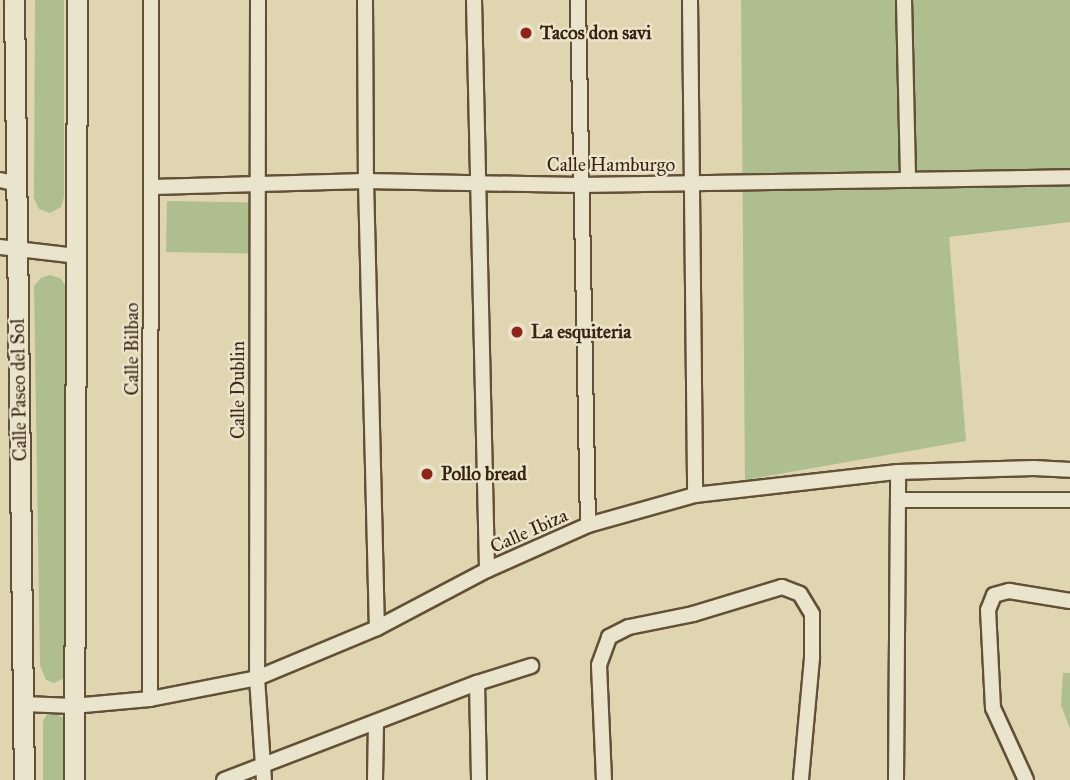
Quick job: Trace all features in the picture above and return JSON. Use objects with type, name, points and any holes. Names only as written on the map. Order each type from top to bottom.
[{"type":"street","name":"Calle Paseo del Sol","points":[[14,0],[8,247],[24,704],[24,780]]},
{"type":"street","points":[[74,780],[77,0]]},
{"type":"street","name":"Calle Bilbao","points":[[150,699],[153,187],[151,0]]},
{"type":"street","name":"Calle Dublin","points":[[258,0],[257,678],[263,773]]},
{"type":"street","points":[[365,0],[366,181],[377,628]]},
{"type":"street","points":[[474,0],[487,570]]},
{"type":"street","points":[[578,0],[588,525]]},
{"type":"street","points":[[690,0],[695,495]]},
{"type":"street","points":[[904,0],[908,180]]},
{"type":"street","name":"Calle Hamburgo","points":[[153,187],[366,181],[580,185],[1070,177]]},
{"type":"street","points":[[8,247],[77,256]]},
{"type":"street","name":"Calle Ibiza","points":[[24,704],[73,706],[150,699],[257,678],[377,628],[487,570],[588,525],[695,495],[898,472],[1034,468],[1070,470]]},
{"type":"street","points":[[896,780],[900,500],[898,472]]},
{"type":"street","points":[[900,500],[1070,500]]},
{"type":"street","points":[[604,780],[599,665],[609,637],[629,627],[693,614],[782,587],[800,594],[812,614],[812,658],[801,780]]},
{"type":"street","points":[[1026,780],[993,708],[988,610],[994,595],[1009,591],[1070,601]]},
{"type":"street","points":[[224,780],[263,773],[376,722],[477,683],[531,666]]},
{"type":"street","points":[[477,683],[479,780]]},
{"type":"street","points":[[375,780],[376,722]]},
{"type":"green space","points":[[35,0],[64,0],[64,197],[61,207],[50,213],[39,209],[34,198]]},
{"type":"green space","points":[[741,0],[1070,0],[1070,222],[949,237],[966,441],[745,480]]},
{"type":"green space","points":[[167,201],[251,202],[250,253],[166,252]]},
{"type":"green space","points":[[50,275],[60,278],[66,286],[68,665],[66,677],[54,683],[46,680],[40,665],[34,286],[41,278]]},
{"type":"green space","points":[[1063,673],[1070,673],[1070,729],[1061,705]]},
{"type":"green space","points":[[54,712],[66,720],[66,780],[43,780],[43,721],[47,714]]},
{"type":"place","name":"Tacos don savi","points":[[526,33]]},
{"type":"place","name":"La esquiteria","points":[[517,332]]},
{"type":"place","name":"Pollo bread","points":[[427,474]]}]
